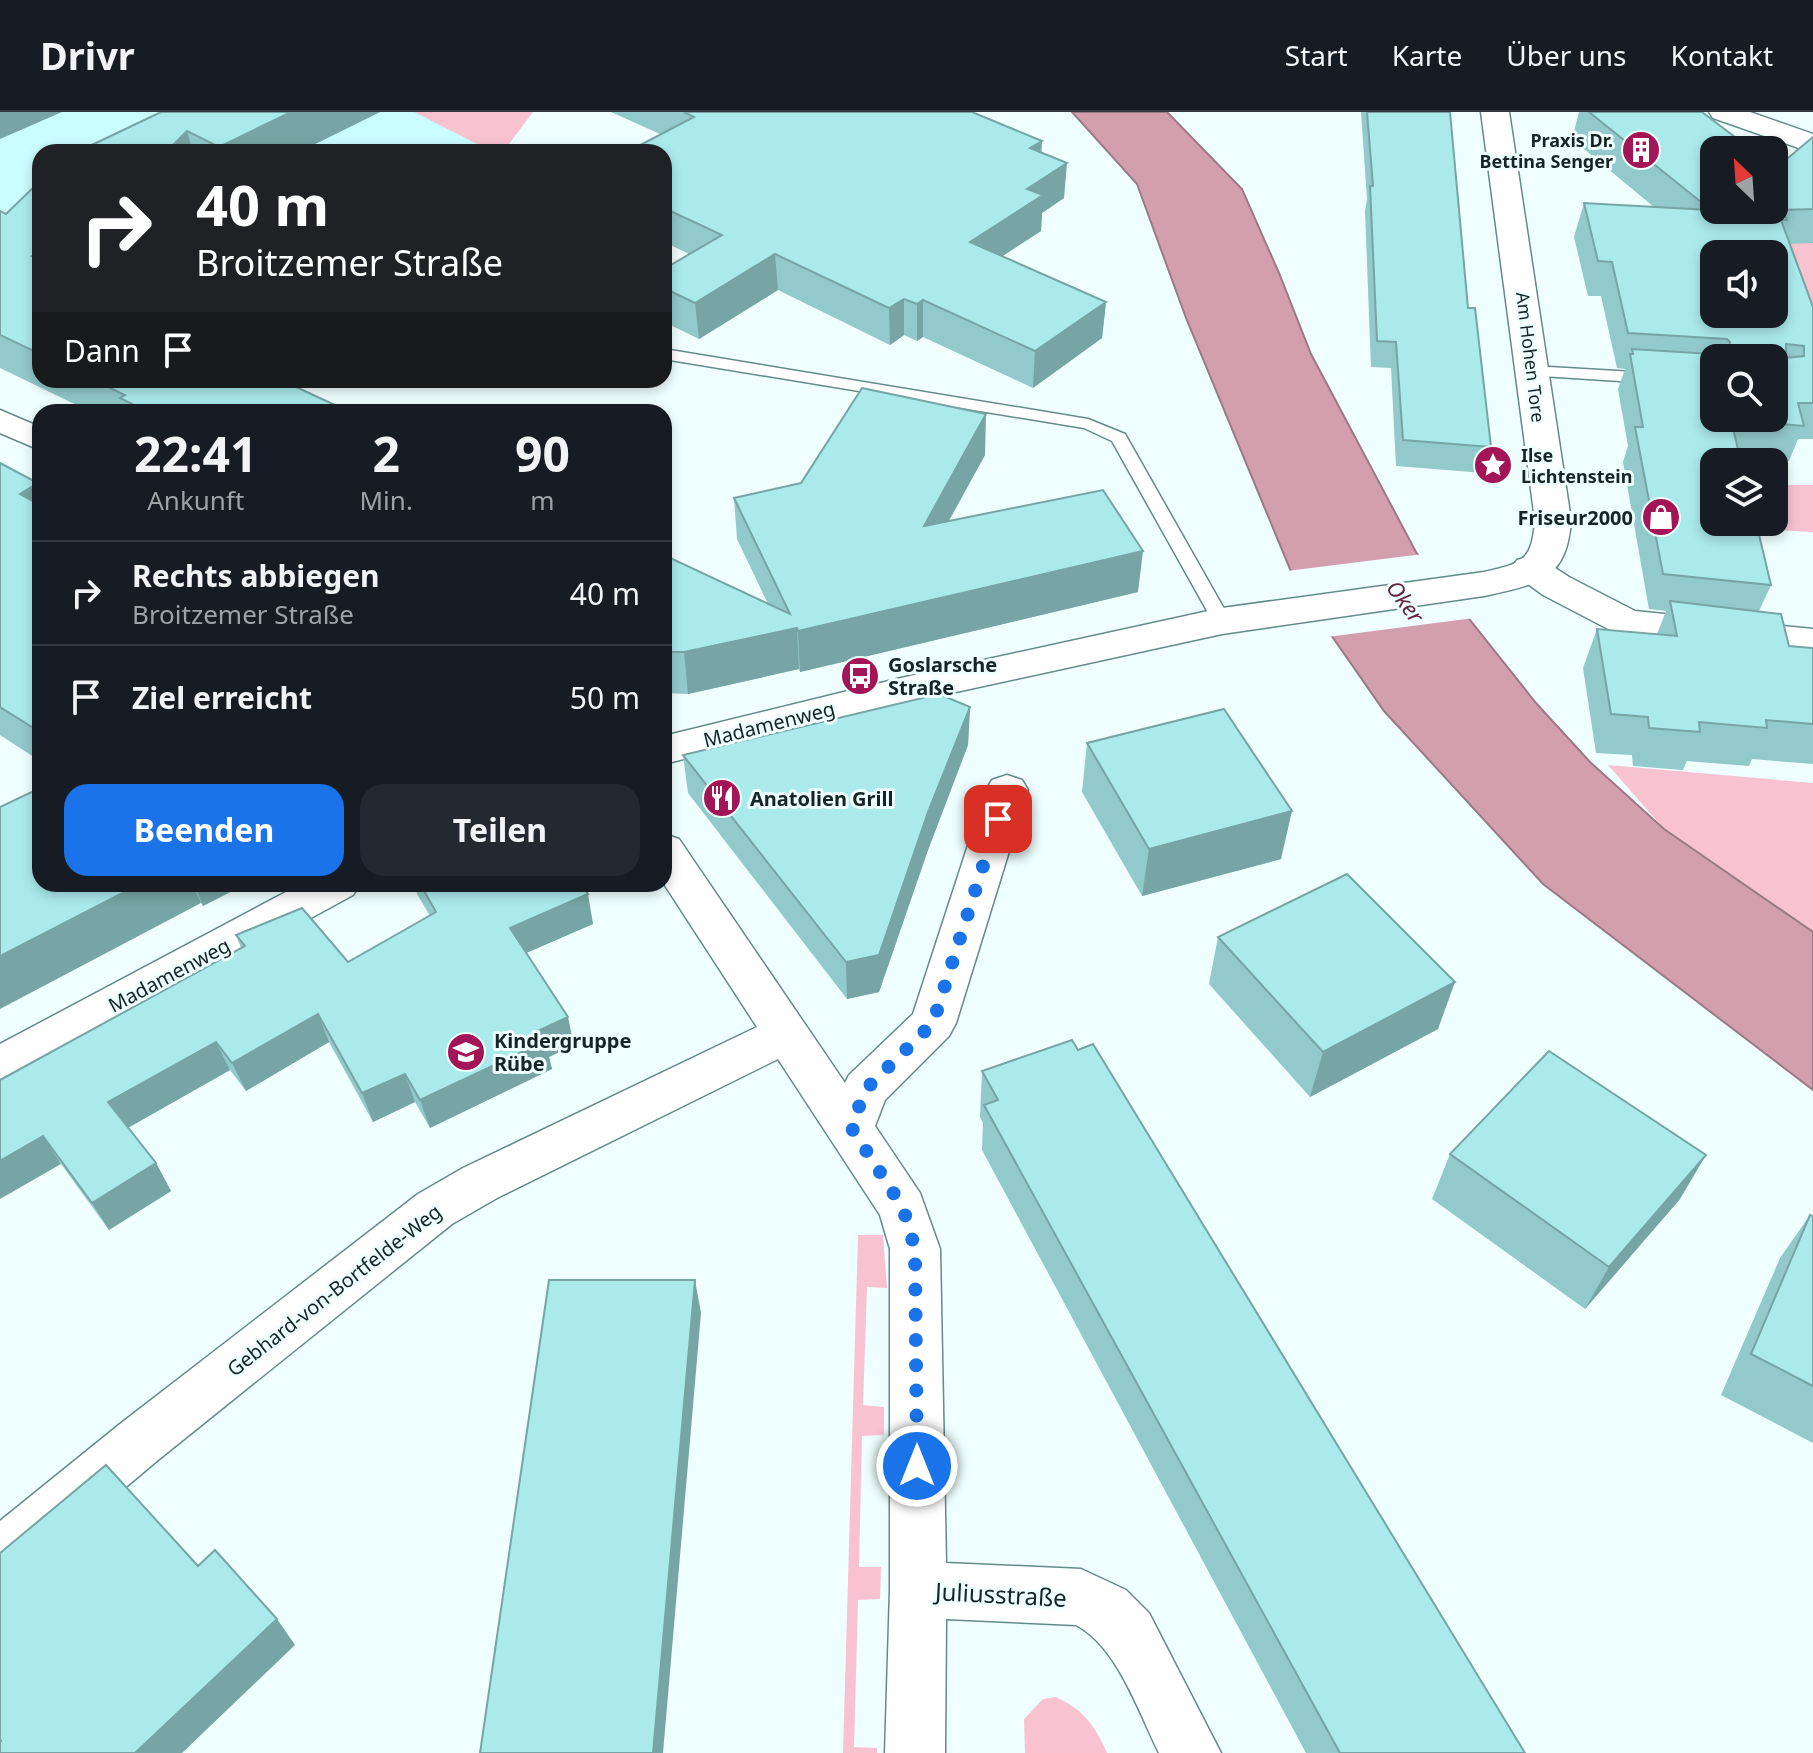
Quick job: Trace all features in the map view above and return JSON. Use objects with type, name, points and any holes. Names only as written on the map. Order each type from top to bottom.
[{"type":"street","name":"Am Hohen Tore","points":[[1495,112],[1553,520],[1551,546],[1546,559],[1530,568]]},
{"type":"street","points":[[1723,112],[1813,144]]},
{"type":"street","points":[[0,420],[32,436]]},
{"type":"street","points":[[1222,621],[1484,584],[1509,578],[1530,568],[1556,586],[1627,623],[1813,642]]},
{"type":"street","name":"Madamenweg","points":[[672,748],[1061,655],[1222,621]]},
{"type":"street","points":[[851,1127],[866,1089],[933,1023],[1007,790]]},
{"type":"street","points":[[672,862],[903,1208],[915,1249],[918,1590],[915,1753]]},
{"type":"street","name":"Madamenweg","points":[[0,1066],[323,892]]},
{"type":"street","name":"Gebhard-von-Bortfelde-Weg","points":[[0,1557],[139,1442],[435,1209],[480,1183],[788,1033]]},
{"type":"street","name":"Juliusstraße","points":[[918,1590],[1081,1597],[1106,1610],[1129,1633],[1191,1753]]},
{"type":"lane","points":[[672,355],[1088,424],[1119,438],[1222,621]]},
{"type":"lane","points":[[1532,371],[1671,379]]},
{"type":"shaded area","points":[[0,112],[533,112],[509,144],[32,144],[32,349],[0,367]]},
{"type":"shaded area","points":[[414,112],[533,112],[509,144],[477,144]]},
{"type":"shaded area","points":[[1770,231],[1813,231],[1813,321],[1788,278],[1788,240],[1772,240]]},
{"type":"shaded area","points":[[1788,485],[1813,485],[1813,532],[1788,531]]},
{"type":"shaded area","points":[[1608,765],[1813,783],[1813,932],[1664,829]]},
{"type":"shaded area","points":[[858,1235],[883,1235],[887,1288],[867,1287],[863,1405],[884,1407],[884,1435],[862,1436],[859,1567],[881,1567],[880,1599],[858,1600],[854,1747],[877,1748],[877,1753],[843,1753]]},
{"type":"shaded area","points":[[1056,1697],[1088,1720],[1107,1753],[1025,1753],[1024,1719],[1043,1699]]},
{"type":"water","name":"Oker","points":[[1072,112],[1167,112],[1242,189],[1311,354],[1416,552],[1536,703],[1590,762],[1664,829],[1813,932],[1813,1090],[1543,884],[1384,711],[1297,586],[1186,318],[1137,184]]},
{"type":"pier","points":[[1423,554],[1474,618],[1327,637],[1294,589],[1287,571]]},
{"type":"building","points":[[161,112],[291,112],[225,144],[213,144],[187,131],[174,144],[94,144]]},
{"type":"building","points":[[684,112],[972,112],[1042,141],[1030,148],[1067,163],[1027,189],[1043,195],[970,242],[1106,302],[1035,351],[923,300],[917,304],[904,299],[889,308],[775,254],[695,303],[672,292],[672,264],[722,235],[672,212],[672,144],[642,144],[694,117]]},
{"type":"building","points":[[1367,112],[1450,112],[1468,308],[1475,308],[1491,447],[1403,440],[1396,342],[1377,341],[1370,186],[1373,186]]},
{"type":"building","points":[[1589,112],[1702,112],[1734,136],[1700,136],[1700,201]]},
{"type":"building","points":[[1813,137],[1813,209],[1788,210],[1788,158]]},
{"type":"building","points":[[32,189],[32,350],[0,335],[0,211],[6,214]]},
{"type":"building","points":[[1584,203],[1700,209],[1700,224],[1782,224],[1813,307],[1813,403],[1798,403],[1804,426],[1788,425],[1788,358],[1804,356],[1804,346],[1730,344],[1727,339],[1628,333],[1612,262],[1598,261]]},
{"type":"building","points":[[1632,349],[1700,353],[1700,432],[1734,432],[1738,448],[1700,448],[1700,536],[1759,536],[1771,585],[1663,574],[1635,427],[1643,427],[1630,354],[1633,354]]},
{"type":"building","points":[[110,388],[298,388],[333,404],[132,404],[120,398],[125,395]]},
{"type":"building","points":[[862,388],[986,414],[924,526],[1103,490],[1143,551],[798,631],[797,628],[672,652],[672,559],[790,614],[734,498],[801,483]]},
{"type":"building","points":[[0,463],[32,480],[32,487],[20,494],[32,501],[32,727],[0,707]]},
{"type":"building","points":[[1670,601],[1781,614],[1789,646],[1813,648],[1813,724],[1766,720],[1767,728],[1699,722],[1700,732],[1649,728],[1648,717],[1611,714],[1597,629],[1677,636]]},
{"type":"building","points":[[939,694],[970,707],[928,812],[879,955],[846,962],[683,755]]},
{"type":"building","points":[[1224,709],[1292,811],[1149,849],[1087,743]]},
{"type":"building","points":[[32,792],[32,892],[124,892],[0,956],[0,807]]},
{"type":"building","points":[[1347,874],[1455,982],[1323,1052],[1218,937]]},
{"type":"building","points":[[425,892],[587,892],[588,894],[510,928],[568,1017],[538,1031],[545,1041],[420,1100],[405,1074],[362,1093],[318,1014],[232,1063],[216,1042],[108,1102],[156,1163],[92,1203],[43,1136],[0,1161],[0,1080],[245,946],[236,935],[302,908],[348,962],[436,912]]},
{"type":"building","points":[[1072,1040],[1078,1050],[1093,1044],[1525,1753],[1340,1753],[984,1105],[998,1100],[982,1071]]},
{"type":"building","points":[[1549,1051],[1706,1155],[1609,1267],[1450,1154]]},
{"type":"building","points":[[1810,1215],[1813,1216],[1813,1386],[1751,1354]]},
{"type":"building","points":[[549,1280],[695,1280],[653,1753],[480,1753]]},
{"type":"building","points":[[106,1465],[198,1566],[215,1550],[277,1619],[135,1753],[0,1753],[0,1553]]},
{"type":"place","name":"Praxis Dr. Bettina Senger","points":[[1641,150]]},
{"type":"place","name":"Ilse Lichtenstein","points":[[1493,465]]},
{"type":"place","name":"Friseur2000","points":[[1661,517]]},
{"type":"place","name":"Goslarsche Straße","points":[[860,676]]},
{"type":"place","name":"Anatolien Grill","points":[[722,798]]},
{"type":"place","name":"Kindergruppe Rübe","points":[[466,1052]]},
{"type":"route","points":[[917,1466],[915,1249],[903,1208],[851,1127],[866,1089],[933,1023],[998,819]]}]
